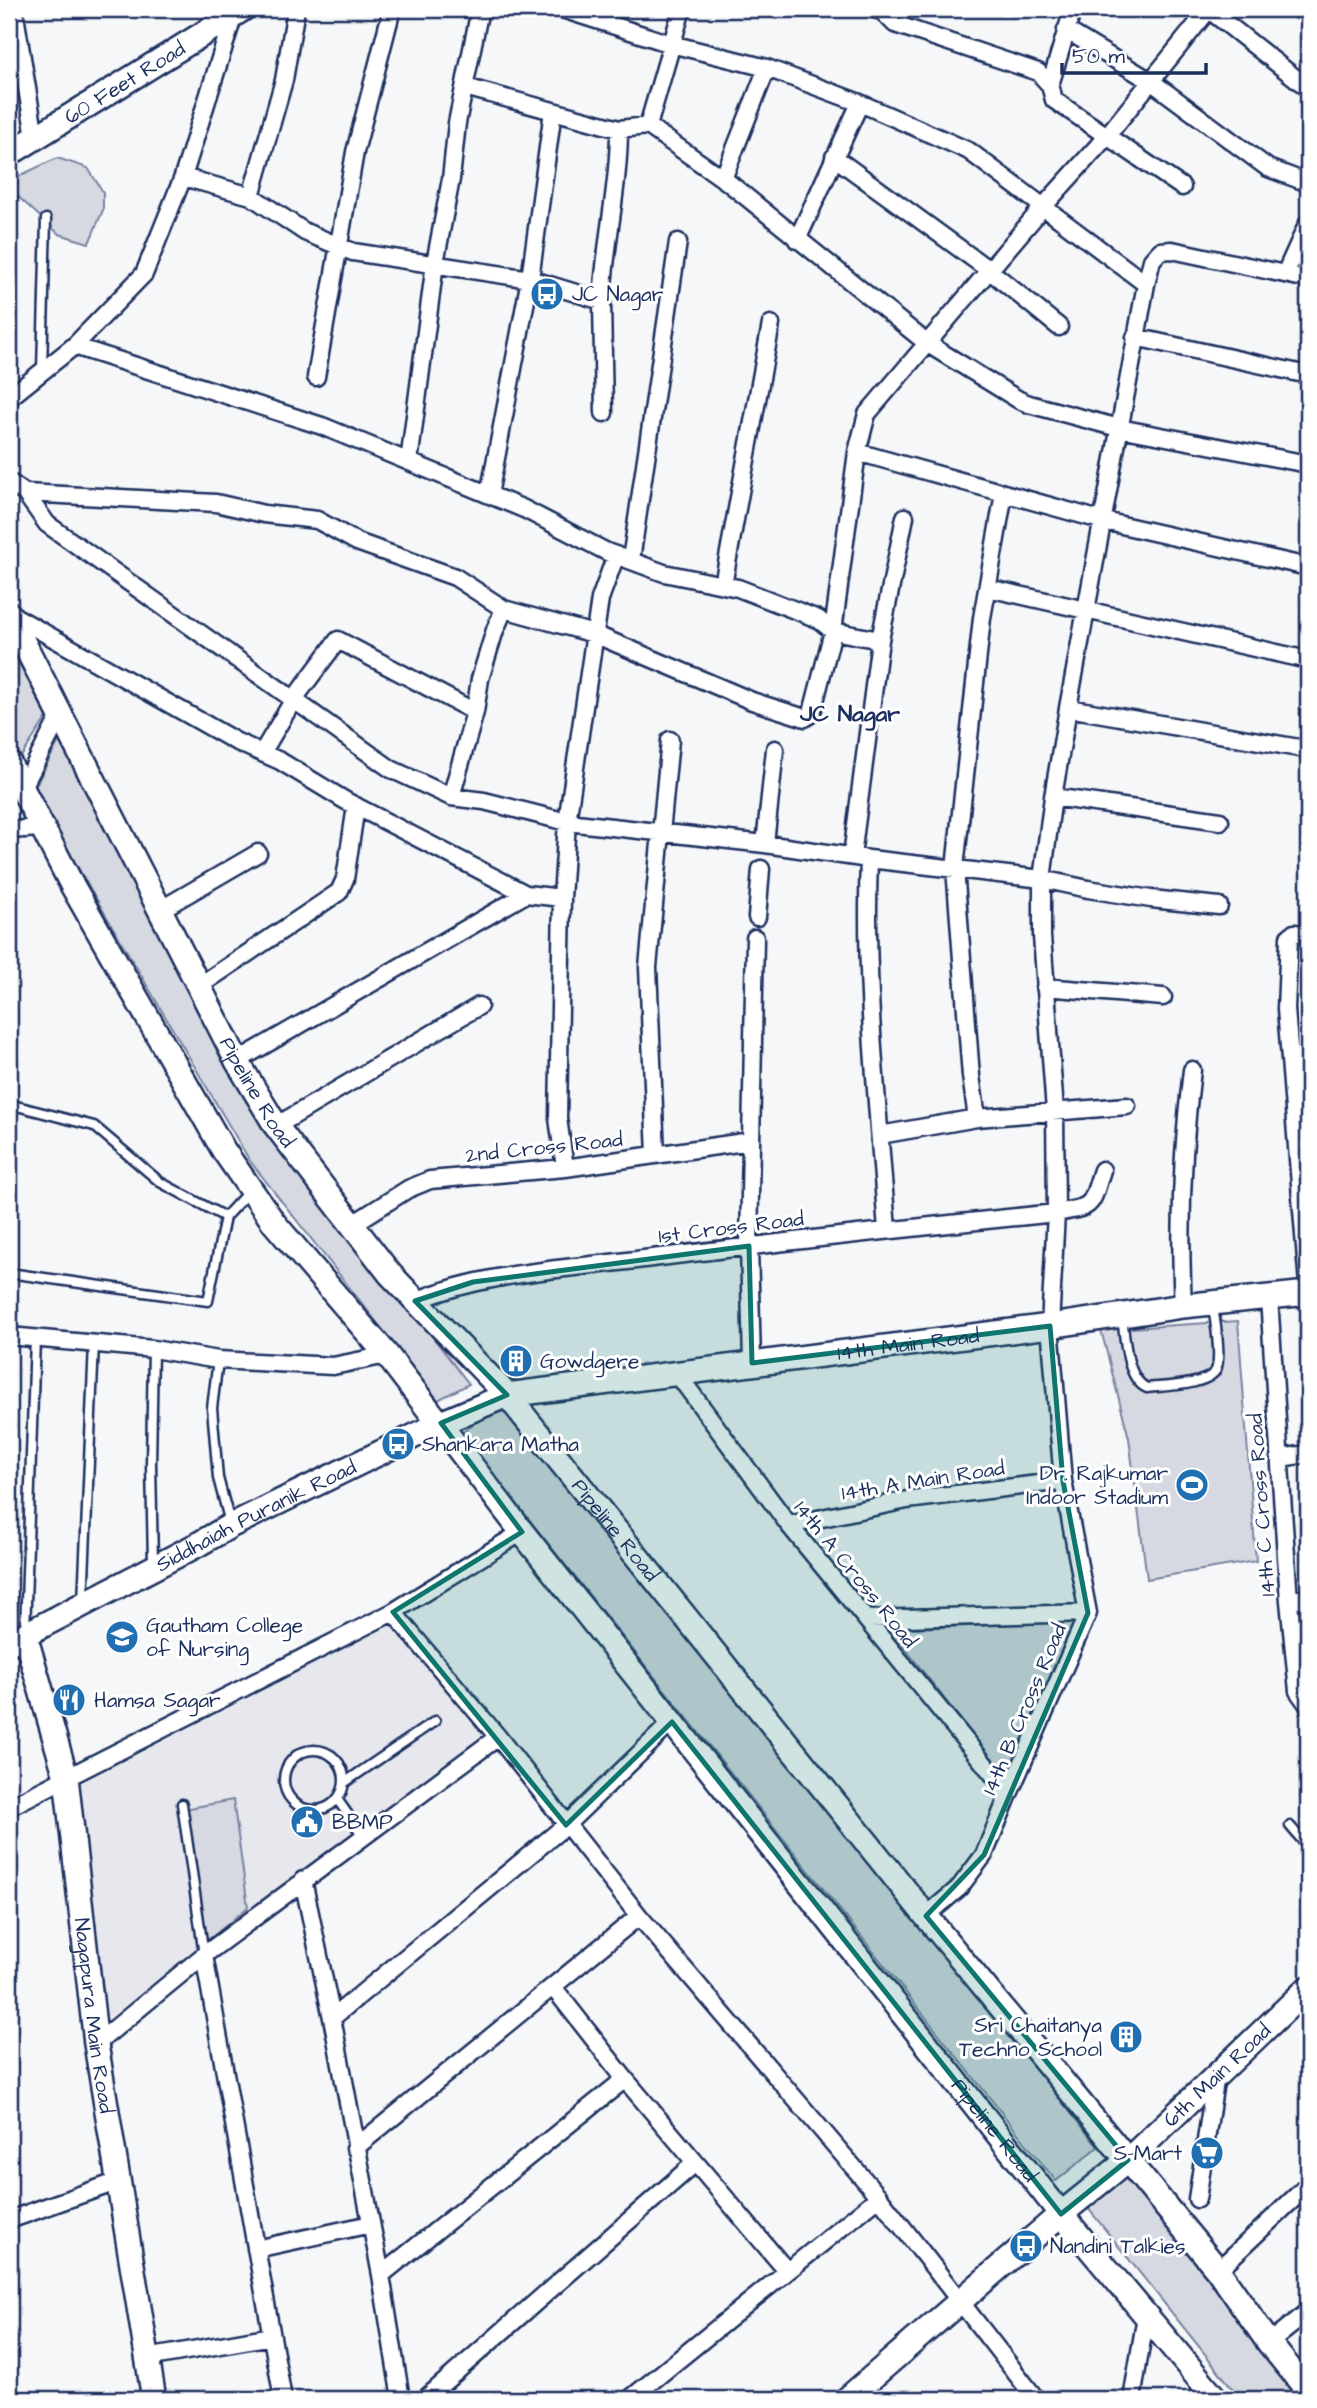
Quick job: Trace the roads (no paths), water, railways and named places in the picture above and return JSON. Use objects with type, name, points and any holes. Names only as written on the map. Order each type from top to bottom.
[{"type":"main road","name":"60 Feet Road","points":[[9,154],[238,11]]},
{"type":"main road","name":"Pipeline Road","points":[[9,613],[237,1061],[276,1126],[390,1273],[507,1395],[926,1916],[1218,2270],[1269,2343],[1308,2390]]},
{"type":"main road","name":"Pipeline Road","points":[[9,763],[41,828],[224,1151],[274,1223],[387,1355],[522,1532],[1061,2214],[1216,2399]]},
{"type":"main road","name":"14th Main Road","points":[[507,1395],[678,1375],[1183,1306],[1308,1293]]},
{"type":"main road","name":"Siddhaiah Puranik Road","points":[[17,1639],[230,1526],[440,1423],[507,1395]]},
{"type":"main road","name":"Nagapura Main Road","points":[[17,1639],[66,1777],[96,2044],[153,2399]]},
{"type":"main road","name":"6th Main Road","points":[[847,2399],[1061,2214],[1128,2160],[1308,1988]]},
{"type":"street","points":[[251,196],[284,80],[296,9]]},
{"type":"street","points":[[316,377],[355,152],[392,9]]},
{"type":"street","points":[[409,462],[435,263],[480,9]]},
{"type":"street","points":[[562,9],[671,44],[767,68],[860,103],[969,151],[1146,284]]},
{"type":"street","points":[[648,126],[682,9]]},
{"type":"street","points":[[873,9],[882,12],[895,24],[1038,72],[1050,86],[1054,100],[1182,187]]},
{"type":"street","points":[[1050,86],[1073,9]]},
{"type":"street","points":[[25,493],[216,503],[264,514],[317,520],[357,542],[455,577],[504,609],[594,635],[752,701],[805,718],[812,713],[833,631],[857,452],[867,414],[1106,137],[1209,9],[1308,88]]},
{"type":"street","points":[[1298,9],[1308,15]]},
{"type":"street","points":[[15,10],[35,137]]},
{"type":"street","points":[[9,398],[74,346],[144,274],[183,177],[238,11]]},
{"type":"street","points":[[1066,30],[1152,82],[1268,169],[1308,183]]},
{"type":"street","points":[[723,179],[767,68]]},
{"type":"street","points":[[465,87],[619,129],[648,126],[723,179],[928,344],[1029,404],[1119,428],[1308,464]]},
{"type":"street","points":[[797,240],[860,103]]},
{"type":"street","points":[[489,495],[530,279],[553,111]]},
{"type":"street","points":[[604,413],[604,260],[619,150],[619,129]]},
{"type":"street","points":[[834,157],[989,270],[1059,327]]},
{"type":"street","points":[[183,177],[251,196],[304,232],[353,252],[530,279],[602,301]]},
{"type":"street","points":[[1285,274],[1308,223]]},
{"type":"street","points":[[565,1168],[558,1118],[562,898],[567,822],[600,599],[623,558],[678,242]]},
{"type":"street","name":"14th B Cross Road","points":[[926,1916],[959,1888],[984,1855],[1088,1613],[1063,1481],[1050,1326],[1056,1213],[1055,1111],[1042,936],[1042,878],[1068,708],[1146,284],[1152,260],[1160,251],[1172,250],[1308,279]]},
{"type":"street","points":[[723,585],[771,324]]},
{"type":"street","points":[[1135,337],[1308,374]]},
{"type":"street","points":[[74,346],[321,426],[524,509],[623,558],[664,573],[738,588],[818,619],[833,631],[880,640]]},
{"type":"street","points":[[857,452],[1104,521],[1308,567]]},
{"type":"street","points":[[9,482],[25,493],[47,524],[391,769],[451,796],[484,801],[567,822],[1042,878],[1139,897],[1219,906]]},
{"type":"street","points":[[977,1118],[971,1076],[955,867],[982,618],[1004,493]]},
{"type":"street","points":[[852,856],[880,640],[905,517]]},
{"type":"street","points":[[988,589],[1308,660]]},
{"type":"street","points":[[451,796],[475,712],[480,679],[504,609]]},
{"type":"street","points":[[9,613],[234,741],[280,761],[356,806],[526,894],[562,898]]},
{"type":"street","points":[[262,753],[294,699],[338,639],[475,712]]},
{"type":"street","points":[[1068,708],[1305,749]]},
{"type":"street","points":[[22,789],[60,716]]},
{"type":"street","points":[[656,1155],[648,967],[670,740]]},
{"type":"street","points":[[765,844],[775,749]]},
{"type":"street","points":[[1053,797],[1220,821]]},
{"type":"street","points":[[199,986],[340,892],[345,879],[356,806]]},
{"type":"street","points":[[9,830],[41,828]]},
{"type":"street","points":[[160,910],[258,853]]},
{"type":"street","points":[[869,859],[867,898],[872,1020],[887,1230]]},
{"type":"street","points":[[757,917],[761,869]]},
{"type":"street","points":[[237,1061],[526,894]]},
{"type":"street","points":[[1308,934],[1294,933],[1289,937],[1286,1009],[1308,1285]]},
{"type":"street","points":[[752,1363],[749,1246],[755,938]]},
{"type":"street","points":[[1045,986],[1163,997]]},
{"type":"street","points":[[276,1126],[479,1006]]},
{"type":"street","points":[[1183,1306],[1180,1209],[1183,1149],[1192,1070]]},
{"type":"street","points":[[880,1135],[977,1118],[1127,1105]]},
{"type":"street","name":"2nd Cross Road","points":[[353,1224],[377,1207],[425,1181],[565,1168],[751,1141]]},
{"type":"street","name":"1st Cross Road","points":[[415,1301],[444,1289],[473,1282],[749,1246],[1056,1213],[1088,1207],[1102,1170]]},
{"type":"street","name":"14th C Cross Road","points":[[1269,1298],[1289,1601],[1303,1690],[1308,1705]]},
{"type":"street","points":[[9,1336],[153,1349],[218,1360],[333,1366],[387,1355]]},
{"type":"street","name":"14th A Cross Road","points":[[678,1375],[789,1525],[1009,1794]]},
{"type":"street","points":[[1279,1458],[1308,1454]]},
{"type":"street","name":"14th A Main Road","points":[[789,1525],[907,1500],[1063,1481]]},
{"type":"street","points":[[9,1807],[393,1612],[522,1532]]},
{"type":"street","points":[[1289,1601],[1308,1598]]},
{"type":"street","points":[[393,1612],[498,1737],[639,1916],[879,2197],[1036,2399]]},
{"type":"street","points":[[867,1619],[1088,1613]]},
{"type":"street","points":[[332,2018],[566,1825],[672,1722]]},
{"type":"street","points":[[96,2044],[204,1955],[498,1737]]},
{"type":"street","points":[[303,1880],[381,2274],[401,2399]]},
{"type":"street","points":[[355,2148],[639,1916]]},
{"type":"street","points":[[204,1955],[283,2399]]},
{"type":"street","points":[[553,1987],[625,2079],[787,2271]]},
{"type":"street","points":[[1197,2199],[1216,2076]]},
{"type":"street","points":[[381,2274],[625,2079]]},
{"type":"street","points":[[425,2399],[695,2163]]},
{"type":"street","points":[[9,2220],[119,2181]]},
{"type":"street","points":[[1218,2270],[1308,2185]]},
{"type":"street","points":[[630,2399],[879,2197]]},
{"type":"street","points":[[256,2249],[371,2224]]},
{"type":"street","points":[[1269,2343],[1308,2312]]},
{"type":"street","points":[[1132,2399],[1146,2316]]},
{"type":"street","points":[[147,2358],[272,2336]]},
{"type":"lane","points":[[42,372],[46,219]]},
{"type":"lane","points":[[9,1104],[94,1126],[160,1182],[225,1217]]},
{"type":"lane","points":[[9,1273],[208,1301],[225,1217],[250,1190]]},
{"type":"lane","points":[[1121,1314],[1132,1375],[1147,1388],[1205,1379],[1216,1371],[1218,1365],[1213,1303]]},
{"type":"lane","points":[[17,1639],[35,1338]]},
{"type":"lane","points":[[83,1602],[94,1343]]},
{"type":"lane","points":[[153,1349],[153,1568]]},
{"type":"lane","points":[[218,1360],[212,1408],[218,1479],[230,1526]]},
{"type":"lane","points":[[344,1783],[435,1721]]},
{"type":"lane","points":[[317,1749],[335,1758],[344,1774],[344,1783],[338,1799],[331,1805],[314,1810],[295,1804],[285,1788],[283,1778],[290,1760],[298,1753],[317,1749]]},
{"type":"lane","points":[[338,1799],[363,1836]]},
{"type":"lane","points":[[182,1804],[204,1955]]},
{"type":"lane","points":[[1290,1826],[1308,1847]]},
{"type":"place","name":"JC Nagar","points":[[547,294]]},
{"type":"place","name":"Gowdgere","points":[[516,1361]]},
{"type":"place","name":"Shankara Matha","points":[[398,1444]]},
{"type":"place","name":"Dr. Rajkumar Indoor Stadium","points":[[1192,1485]]},
{"type":"place","name":"Gautham College of Nursing","points":[[122,1637]]},
{"type":"place","name":"Hamsa Sagar","points":[[69,1700]]},
{"type":"place","name":"BBMP","points":[[307,1822]]},
{"type":"place","name":"Sri Chaitanya Techno School","points":[[1126,2037]]},
{"type":"place","name":"S-Mart","points":[[1207,2153]]},
{"type":"place","name":"Nandini Talkies","points":[[1026,2246]]},
{"type":"district","name":"JC Nagar","points":[[850,713]]}]
